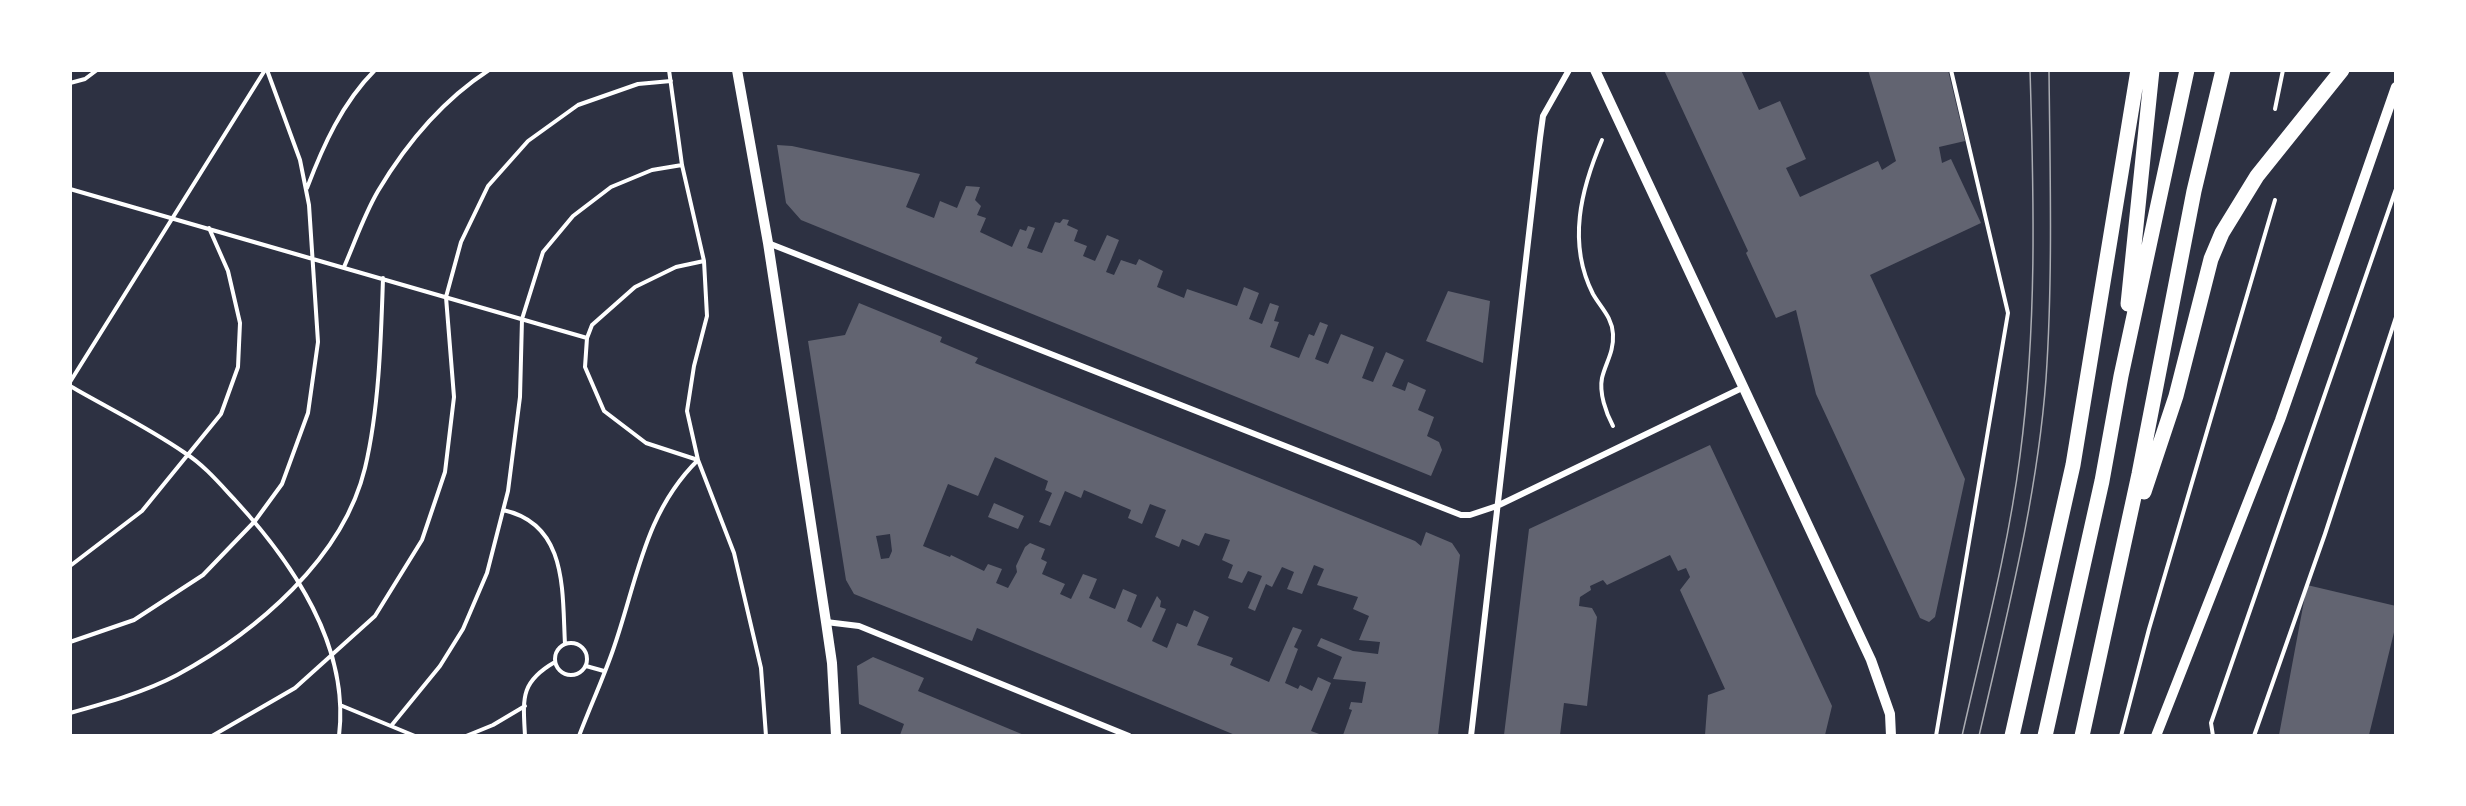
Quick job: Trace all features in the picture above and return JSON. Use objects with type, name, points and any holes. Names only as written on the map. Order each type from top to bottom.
[{"type":"main road","points":[[2012,735],[2073,465],[2138,70]]},
{"type":"main road","points":[[2121,376],[2152,70]]},
{"type":"main road","points":[[2045,735],[2102,481],[2121,376],[2187,70]]},
{"type":"main road","points":[[2082,735],[2123,552],[2190,213],[2223,70]]},
{"type":"main road","points":[[2123,552],[2176,396],[2211,259],[2222,233],[2257,176],[2339,75]]},
{"type":"street","points":[[737,70],[768,243],[826,622],[832,663],[836,735]]},
{"type":"street","points":[[1471,735],[1543,116],[1569,70]]},
{"type":"street","points":[[1595,70],[1871,660],[1885,696],[1892,735]]},
{"type":"street","points":[[2156,735],[2280,420],[2396,87]]},
{"type":"street","points":[[768,243],[1461,515],[1470,515],[1497,506],[1744,387]]},
{"type":"street","points":[[826,622],[859,626],[1129,735]]},
{"type":"path","points":[[70,83],[85,79],[97,70]]},
{"type":"path","points":[[70,642],[134,620],[203,575],[255,521],[282,484],[308,413],[318,342],[314,258],[306,190],[300,160],[266,70]]},
{"type":"path","points":[[266,70],[70,384],[187,453],[224,487],[265,532],[307,595],[332,655],[340,705],[339,735]]},
{"type":"path","points":[[306,190],[324,141],[363,82],[375,70]]},
{"type":"path","points":[[344,267],[377,193],[412,141],[460,89],[489,70]]},
{"type":"path","points":[[669,70],[682,165],[704,261],[707,316],[694,366],[687,411],[698,460],[734,553],[761,668],[765,735]]},
{"type":"path","points":[[1936,735],[2008,313],[1952,70]]},
{"type":"path","points":[[2273,119],[2283,70]]},
{"type":"path","points":[[213,735],[295,688],[375,616],[422,540],[445,472],[454,398],[446,297],[461,242],[488,186],[528,141],[578,105],[638,84],[671,81]]},
{"type":"path","points":[[1614,112],[1586,179],[1579,247],[1593,295],[1608,314],[1613,333],[1612,356],[1602,379],[1605,410],[1622,446]]},
{"type":"path","points":[[391,726],[440,666],[463,630],[487,573],[508,491],[520,397],[522,319],[543,252],[573,216],[611,187],[652,170],[682,165]]},
{"type":"path","points":[[70,189],[587,338]]},
{"type":"path","points":[[2213,735],[2211,723],[2244,621],[2396,189]]},
{"type":"path","points":[[2121,735],[2149,629],[2276,199]]},
{"type":"path","points":[[70,566],[142,511],[221,414],[238,367],[240,323],[228,271],[209,228]]},
{"type":"path","points":[[698,460],[646,443],[604,411],[585,367],[587,338],[592,325],[635,287],[676,267],[704,261]]},
{"type":"path","points":[[70,713],[99,705],[177,675],[257,622],[299,585],[341,528],[365,469],[381,332],[382,278]]},
{"type":"path","points":[[2254,735],[2325,534],[2396,317]]},
{"type":"path","points":[[579,735],[604,671],[646,539],[677,480],[698,460]]},
{"type":"path","points":[[503,510],[518,513],[537,523],[552,545],[560,573],[565,644]]},
{"type":"path","points":[[576,643],[585,650],[586,666],[580,673],[570,676],[560,672],[555,662],[556,651],[565,644],[576,643]]},
{"type":"path","points":[[525,735],[528,683],[540,670],[555,662]]},
{"type":"path","points":[[586,666],[604,671]]},
{"type":"path","points":[[340,705],[415,735]]},
{"type":"path","points":[[466,735],[493,725],[525,705]]},
{"type":"building","points":[[1664,70],[1741,70],[1759,110],[1780,101],[1806,159],[1786,168],[1800,197],[1878,161],[1882,170],[1896,161],[1868,70],[1948,70],[1965,141],[1939,147],[1942,163],[1951,159],[1981,223],[1870,275],[1965,479],[1935,617],[1929,622],[1920,618],[1816,394],[1796,310],[1776,318],[1746,253],[1748,251]]},
{"type":"building","points":[[777,145],[792,146],[920,174],[906,207],[934,218],[940,201],[957,208],[966,186],[980,187],[975,200],[981,206],[977,215],[986,218],[980,232],[1012,247],[1020,229],[1026,231],[1028,226],[1035,228],[1027,248],[1042,253],[1055,222],[1060,223],[1063,219],[1069,220],[1067,225],[1078,230],[1074,241],[1087,246],[1083,256],[1095,261],[1107,235],[1119,240],[1106,272],[1114,275],[1121,260],[1136,265],[1139,259],[1163,271],[1157,287],[1184,298],[1187,289],[1237,306],[1244,287],[1259,293],[1249,319],[1262,324],[1270,303],[1279,306],[1274,321],[1279,322],[1270,347],[1299,358],[1309,334],[1314,336],[1320,322],[1328,325],[1315,359],[1328,364],[1341,334],[1374,347],[1362,378],[1373,382],[1386,352],[1404,360],[1392,386],[1405,391],[1408,382],[1426,390],[1418,410],[1434,417],[1427,436],[1439,442],[1442,450],[1431,476],[801,220],[786,203]]},
{"type":"building","points":[[1448,291],[1490,301],[1483,363],[1426,341]]},
{"type":"building","points":[[859,303],[942,337],[940,342],[978,358],[975,363],[1415,541],[1421,546],[1426,532],[1452,543],[1460,555],[1438,735],[1343,735],[1352,710],[1349,709],[1351,702],[1362,703],[1366,682],[1333,679],[1342,657],[1317,646],[1321,638],[1353,651],[1378,654],[1380,642],[1359,640],[1369,616],[1353,609],[1358,597],[1317,585],[1324,569],[1314,565],[1302,594],[1287,589],[1294,572],[1282,567],[1272,587],[1266,584],[1255,611],[1248,608],[1262,576],[1248,571],[1242,583],[1228,578],[1233,565],[1222,560],[1230,540],[1205,533],[1199,546],[1182,539],[1179,547],[1155,537],[1166,510],[1150,504],[1142,524],[1128,518],[1131,510],[1084,490],[1081,498],[1065,491],[1050,526],[1039,522],[1052,493],[1045,490],[1048,481],[995,457],[978,496],[948,484],[923,546],[950,557],[951,555],[984,571],[988,564],[1002,569],[996,583],[1008,588],[1017,572],[1016,566],[1025,547],[1030,543],[1045,549],[1041,559],[1047,562],[1042,574],[1065,584],[1060,594],[1071,599],[1083,574],[1097,579],[1089,598],[1115,609],[1123,589],[1137,595],[1127,621],[1141,628],[1157,596],[1161,601],[1160,607],[1166,609],[1152,641],[1167,648],[1177,623],[1187,627],[1194,610],[1209,617],[1197,645],[1233,658],[1230,665],[1269,682],[1293,627],[1302,630],[1294,647],[1298,649],[1285,683],[1298,689],[1300,685],[1312,691],[1318,677],[1331,683],[1311,731],[1322,735],[1235,735],[977,628],[972,641],[854,594],[846,580],[808,341],[845,335]],"holes":[[[890,534],[892,551],[889,558],[881,559],[876,536]]]},
{"type":"building","points":[[1710,445],[1832,706],[1825,735],[1705,735],[1708,695],[1725,689],[1680,590],[1690,577],[1686,568],[1678,571],[1670,555],[1607,585],[1603,580],[1590,586],[1591,590],[1580,597],[1579,606],[1592,608],[1597,617],[1587,706],[1564,703],[1560,735],[1504,735],[1529,529]]},
{"type":"building","points":[[994,503],[1024,516],[1018,529],[988,517]]},
{"type":"building","points":[[2307,585],[2396,606],[2396,624],[2369,735],[2279,735]]},
{"type":"building","points":[[873,657],[924,678],[918,691],[1024,735],[900,735],[904,724],[859,704],[857,666]]},
{"type":"tram line","points":[[1962,736],[2009,526],[2025,408],[2033,263],[2030,70]]},
{"type":"tram line","points":[[1979,736],[2019,559],[2042,424],[2050,302],[2049,70]]}]
